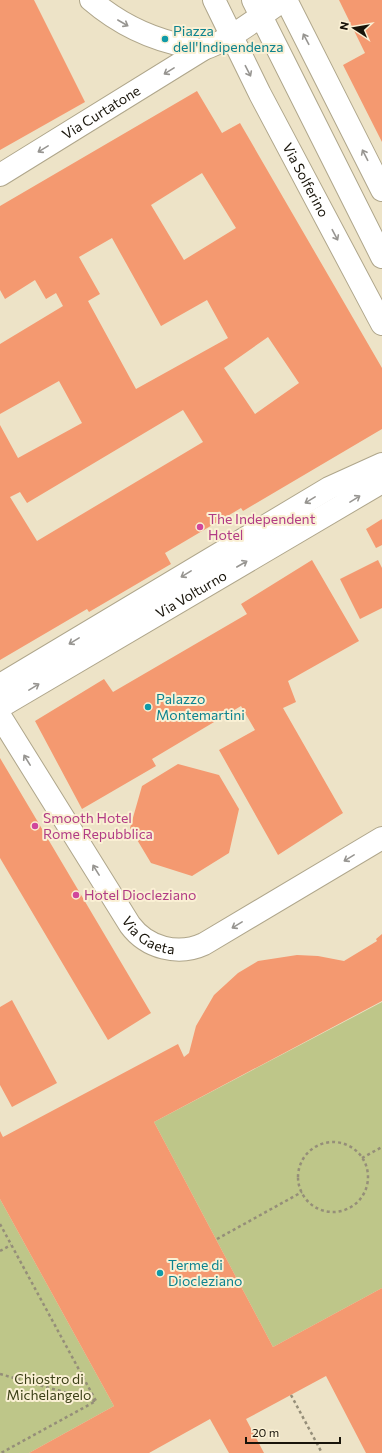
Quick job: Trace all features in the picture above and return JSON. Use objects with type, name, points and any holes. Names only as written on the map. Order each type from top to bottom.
[{"type":"street","points":[[91,0],[112,16],[142,33],[176,44],[202,50],[231,36],[257,8],[285,0],[382,190]]},
{"type":"street","name":"Via Solferino","points":[[214,0],[231,36],[382,324]]},
{"type":"street","points":[[257,8],[382,256]]},
{"type":"street","name":"Via Curtatone","points":[[0,175],[202,50]]},
{"type":"street","name":"Via Volturno","points":[[0,685],[329,488],[382,464]]},
{"type":"street","name":"Via Volturno","points":[[0,707],[382,482]]},
{"type":"street","name":"Via Gaeta","points":[[0,716],[130,925],[135,932],[147,941],[163,947],[188,950],[204,944],[382,838]]},
{"type":"path","points":[[334,1142],[345,1144],[355,1150],[362,1158],[367,1169],[367,1180],[364,1191],[358,1201],[349,1208],[337,1212],[325,1211],[314,1207],[305,1199],[298,1177],[299,1166],[304,1156],[313,1148],[323,1143],[334,1142]]},
{"type":"path","points":[[362,1158],[382,1147]]},
{"type":"path","points":[[217,1239],[302,1192]]},
{"type":"path","points":[[0,1224],[96,1401]]},
{"type":"path","points":[[0,1251],[12,1245]]},
{"type":"path","points":[[0,1374],[96,1401]]},
{"type":"path","points":[[291,1395],[322,1453]]},
{"type":"path","points":[[1,1453],[96,1401]]},
{"type":"green space","points":[[382,1002],[382,1288],[273,1347],[154,1122]]},
{"type":"green space","name":"Chiostro di Michelangelo","points":[[0,1199],[114,1406],[29,1453],[0,1453]]},
{"type":"building","points":[[0,0],[34,0],[85,102],[0,150]]},
{"type":"building","points":[[339,0],[382,0],[382,142],[343,65],[365,53]]},
{"type":"building","points":[[197,91],[222,133],[240,123],[382,368],[382,429],[243,511],[241,508],[165,553],[171,564],[89,612],[87,609],[0,660],[0,425],[18,458],[82,423],[59,381],[0,414],[0,344],[63,306],[56,293],[46,299],[35,280],[5,299],[0,290],[0,206]],"holes":[[[202,173],[236,228],[184,260],[151,205]],[[112,238],[161,326],[207,300],[228,338],[136,389],[88,301],[100,294],[79,257]],[[268,337],[299,383],[255,414],[224,368]],[[183,410],[203,442],[37,541],[10,497],[20,492],[27,503]]]},
{"type":"building","points":[[382,519],[382,545],[376,548],[366,529]]},
{"type":"building","name":"Palazzo Montemartini","points":[[312,560],[359,641],[288,681],[296,702],[283,708],[343,813],[278,855],[219,750],[255,730],[241,706],[152,759],[156,766],[82,809],[35,721],[104,679],[113,692],[247,614],[241,604]]},
{"type":"building","points":[[378,560],[382,568],[382,608],[360,619],[340,579]]},
{"type":"building","points":[[0,758],[151,1013],[108,1040],[0,858]]},
{"type":"building","points":[[178,764],[219,775],[239,809],[229,853],[192,876],[151,863],[130,828],[142,786]]},
{"type":"building","points":[[382,934],[382,1001],[154,1122],[273,1347],[382,1288],[382,1453],[366,1453],[326,1376],[246,1419],[264,1453],[229,1453],[210,1419],[149,1453],[29,1453],[114,1406],[0,1199],[0,1131],[3,1137],[178,1044],[184,1057],[189,1053],[196,1026],[214,995],[238,973],[258,961],[297,955],[318,956],[344,961],[377,941],[376,939]]},
{"type":"building","points":[[12,1000],[57,1083],[12,1107],[0,1085],[0,1007]]},
{"type":"place","name":"Piazza dell'Indipendenza","points":[[165,39]]},
{"type":"place","name":"The Independent Hotel","points":[[200,527]]},
{"type":"place","name":"Palazzo Montemartini","points":[[148,707]]},
{"type":"place","name":"Smooth Hotel Rome Repubblica","points":[[35,826]]},
{"type":"place","name":"Hotel Diocleziano","points":[[76,895]]},
{"type":"place","name":"Terme di Diocleziano","points":[[160,1273]]}]
